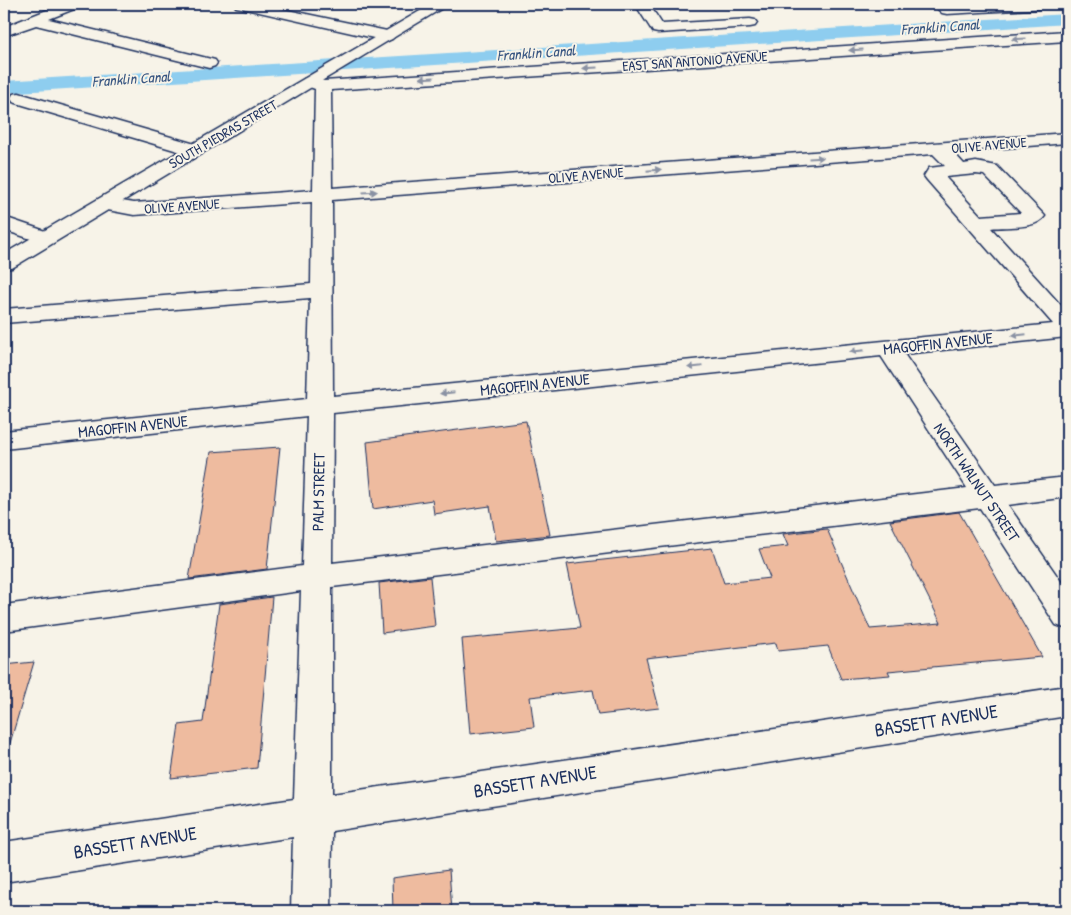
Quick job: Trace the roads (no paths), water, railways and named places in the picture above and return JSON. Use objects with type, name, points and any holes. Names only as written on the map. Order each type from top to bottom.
[{"type":"street","points":[[4,32],[74,4]]},
{"type":"street","points":[[241,4],[387,36]]},
{"type":"street","name":"SOUTH PIEDRAS STREET","points":[[4,263],[195,150],[319,81],[363,50],[442,4]]},
{"type":"street","points":[[642,4],[658,28],[750,23]]},
{"type":"street","points":[[939,4],[947,10],[1064,4]]},
{"type":"street","points":[[4,20],[29,22],[209,63]]},
{"type":"street","name":"EAST SAN ANTONIO AVENUE","points":[[319,81],[1067,36]]},
{"type":"street","name":"PALM STREET","points":[[311,911],[322,290],[319,81]]},
{"type":"street","points":[[19,98],[195,150]]},
{"type":"street","name":"OLIVE AVENUE","points":[[104,204],[134,208],[322,196],[1067,138]]},
{"type":"street","points":[[939,149],[960,170]]},
{"type":"street","points":[[976,223],[1032,218],[1035,216],[990,170],[976,168],[936,172],[934,176],[1067,328]]},
{"type":"street","points":[[4,223],[47,238]]},
{"type":"street","points":[[4,316],[322,290]]},
{"type":"street","name":"MAGOFFIN AVENUE","points":[[4,440],[1067,328]]},
{"type":"street","name":"NORTH WALNUT STREET","points":[[888,348],[1067,616]]},
{"type":"street","points":[[4,618],[316,577],[1067,487]]},
{"type":"street","name":"BASSETT AVENUE","points":[[4,862],[1067,701]]},
{"type":"waterway","name":"Franklin Canal","points":[[4,87],[1067,19]]}]
